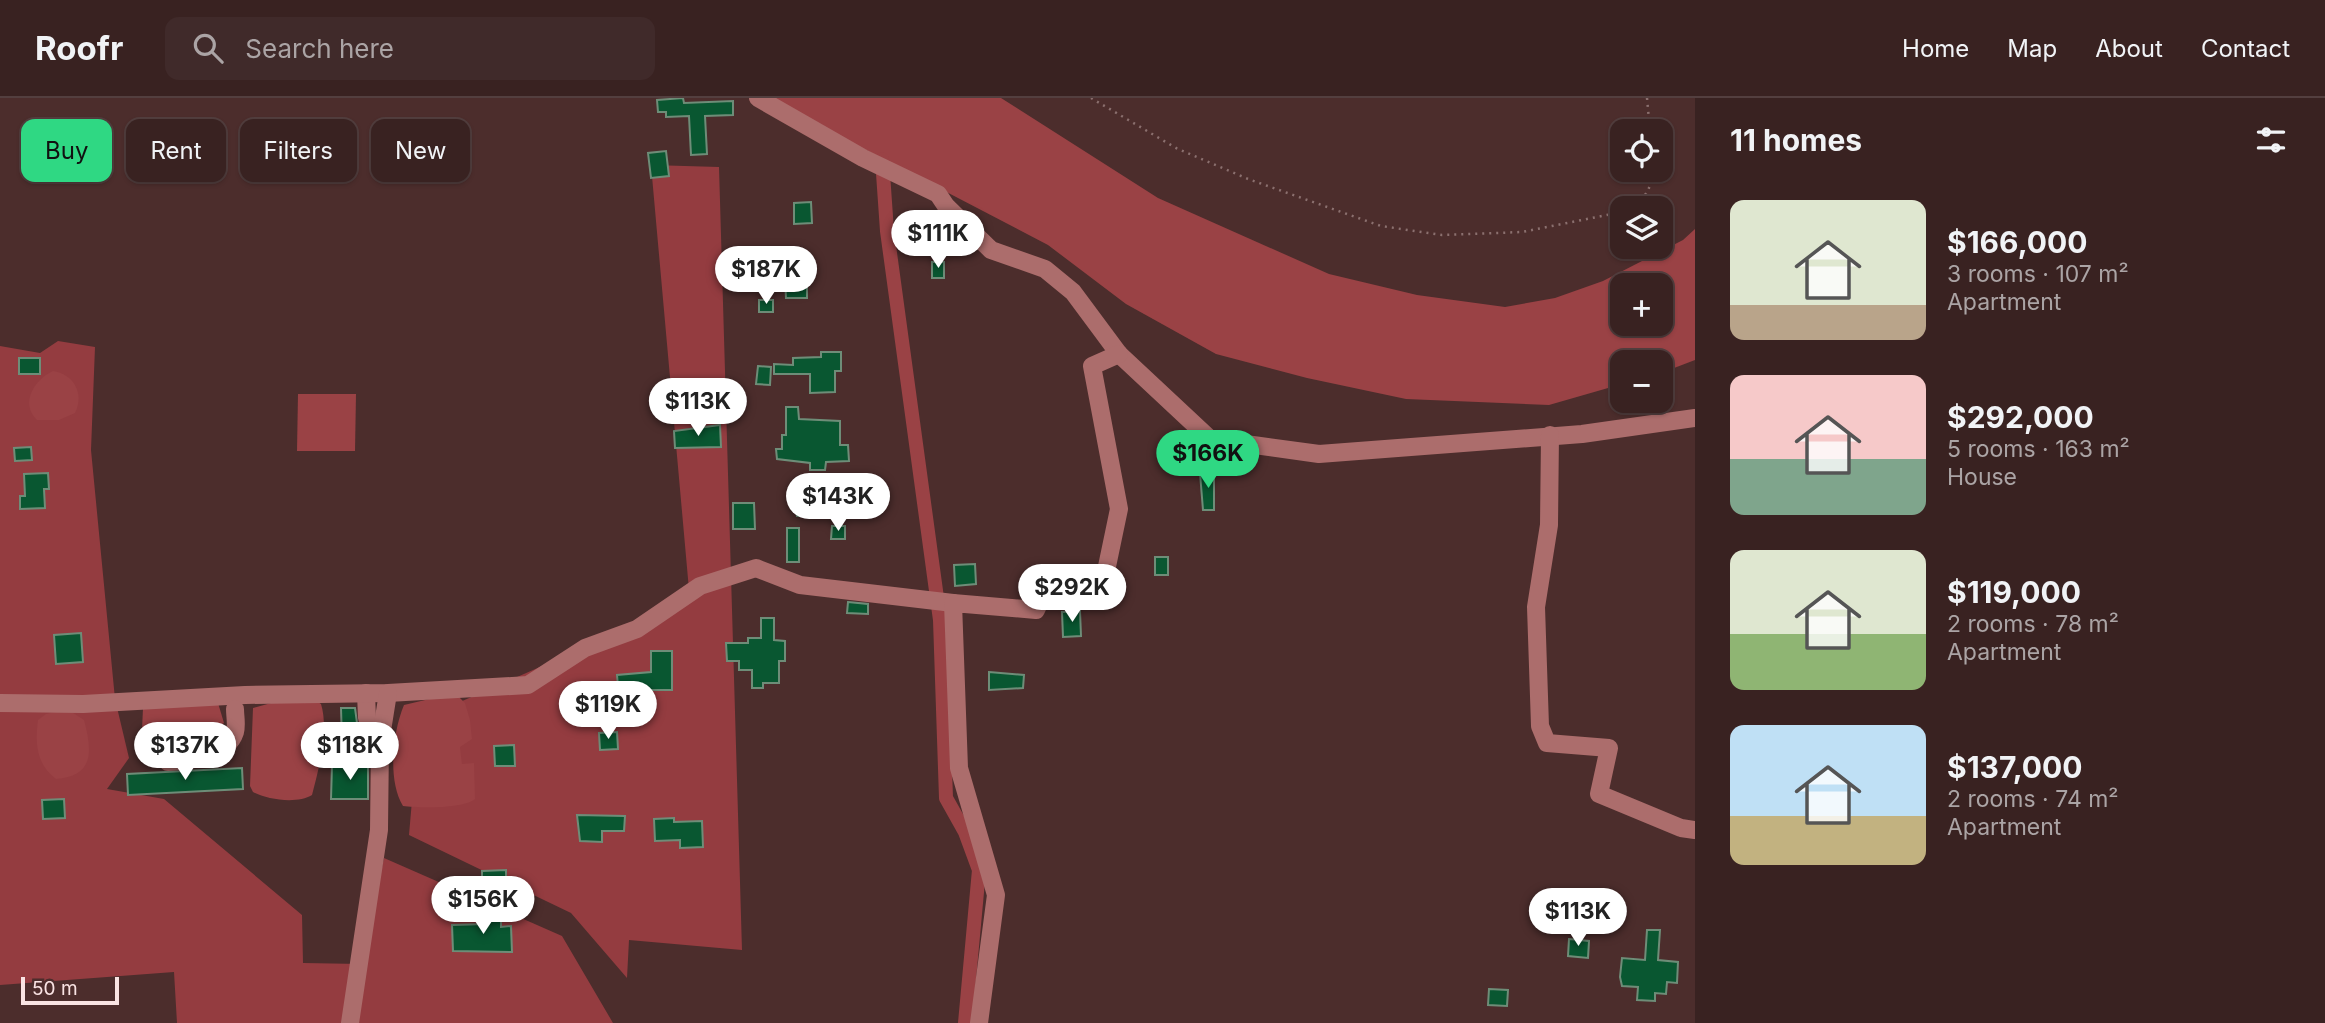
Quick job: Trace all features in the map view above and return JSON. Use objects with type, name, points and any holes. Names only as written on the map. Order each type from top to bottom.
[{"type":"street","points":[[758,98],[938,194],[946,206],[991,250],[1045,269],[1073,292],[1119,354],[1210,439],[1319,453],[1582,434],[1695,418]]},
{"type":"street","points":[[0,703],[83,704],[528,685],[585,648],[637,629],[700,586],[756,568],[800,585],[1036,610],[1051,578],[1105,576],[1119,509],[1092,366],[1119,354]]},
{"type":"street","points":[[1550,435],[1549,525],[1536,607],[1540,726],[1548,743],[1609,748],[1599,794],[1681,828],[1695,831]]},
{"type":"street","points":[[950,603],[958,768],[996,895],[979,1023]]},
{"type":"street","points":[[366,693],[367,718]]},
{"type":"street","points":[[350,1023],[379,830],[380,743],[388,693]]},
{"type":"street","points":[[168,762],[194,761],[222,748],[235,732],[235,709]]},
{"type":"path","points":[[1091,98],[1176,148],[1248,179],[1381,226],[1442,235],[1521,232],[1610,214]]},
{"type":"path","points":[[1647,98],[1649,119]]},
{"type":"shaded area","points":[[766,98],[1001,98],[1158,198],[1329,274],[1417,295],[1505,307],[1555,298],[1610,277],[1610,336],[1673,336],[1673,273],[1619,273],[1646,259],[1673,259],[1673,245],[1695,229],[1695,360],[1673,368],[1673,350],[1610,350],[1610,387],[1549,405],[1406,399],[1307,378],[1216,354],[1126,304],[1048,245]]},
{"type":"shaded area","points":[[651,165],[719,167],[742,950],[629,940],[627,978],[571,913],[409,835],[419,720],[690,601]]},
{"type":"shaded area","points":[[58,341],[95,347],[91,450],[115,699],[129,758],[107,789],[164,799],[302,915],[303,963],[361,964],[384,858],[562,936],[613,1023],[177,1023],[174,972],[0,985],[0,346],[40,353]]},
{"type":"shaded area","points":[[53,371],[71,380],[78,392],[78,406],[75,413],[59,420],[37,420],[29,406],[29,399],[40,380]]},
{"type":"shaded area","points":[[298,394],[356,394],[355,451],[297,451]]},
{"type":"shaded area","points":[[442,696],[459,697],[465,703],[472,739],[460,747],[462,764],[474,763],[475,799],[451,806],[403,806],[393,769],[400,716],[404,705]]},
{"type":"shaded area","points":[[314,699],[321,704],[324,725],[312,795],[282,800],[253,792],[250,786],[253,708],[282,700]]},
{"type":"shaded area","points":[[218,703],[224,723],[218,726],[170,733],[142,730],[143,708]]},
{"type":"shaded area","points":[[67,709],[84,720],[88,760],[78,773],[56,779],[44,767],[38,752],[38,720],[46,714]]},
{"type":"building","points":[[683,98],[684,103],[733,101],[733,115],[705,116],[707,154],[691,155],[689,116],[666,117],[666,112],[658,112],[657,100]]},
{"type":"building","points":[[666,151],[669,176],[651,178],[648,153]]},
{"type":"building","points":[[811,202],[812,223],[794,224],[794,203]]},
{"type":"building","points":[[932,262],[944,262],[944,278],[932,278]]},
{"type":"building","points":[[807,277],[807,298],[786,298],[785,278]]},
{"type":"building","points":[[759,300],[773,300],[773,312],[759,312]]},
{"type":"building","points":[[821,352],[841,352],[841,371],[835,371],[835,392],[810,393],[810,374],[774,374],[774,364],[793,365],[793,358],[821,357]]},
{"type":"building","points":[[19,358],[40,358],[40,374],[19,374]]},
{"type":"building","points":[[758,366],[771,367],[770,385],[756,384]]},
{"type":"building","points":[[786,407],[798,407],[799,419],[840,421],[840,445],[848,445],[849,461],[826,462],[825,470],[810,470],[810,463],[777,459],[776,449],[782,449],[782,435],[786,435]]},
{"type":"building","points":[[720,425],[721,447],[675,448],[674,431]]},
{"type":"building","points":[[31,447],[32,460],[15,461],[14,448]]},
{"type":"building","points":[[1214,472],[1214,510],[1203,510],[1200,473]]},
{"type":"building","points":[[48,473],[49,489],[44,489],[45,508],[20,509],[20,496],[25,496],[24,474]]},
{"type":"building","points":[[796,501],[818,501],[818,516],[797,516]]},
{"type":"building","points":[[733,503],[754,503],[755,529],[733,529]]},
{"type":"building","points":[[832,526],[845,526],[845,539],[831,539]]},
{"type":"building","points":[[787,528],[799,528],[799,562],[787,562]]},
{"type":"building","points":[[1155,557],[1168,557],[1168,575],[1155,575]]},
{"type":"building","points":[[975,564],[976,584],[955,586],[954,565]]},
{"type":"building","points":[[848,602],[868,604],[868,614],[847,613]]},
{"type":"building","points":[[1080,611],[1081,636],[1063,637],[1062,612]]},
{"type":"building","points":[[761,618],[774,618],[774,640],[785,641],[785,661],[779,661],[779,683],[763,683],[763,688],[752,688],[752,670],[739,670],[739,661],[727,661],[726,643],[748,643],[748,638],[761,638]]},
{"type":"building","points":[[81,633],[83,662],[56,664],[54,635]]},
{"type":"building","points":[[651,651],[672,651],[672,690],[639,690],[639,696],[619,698],[617,675],[651,672]]},
{"type":"building","points":[[989,672],[1024,675],[1023,688],[989,690]]},
{"type":"building","points":[[341,708],[355,708],[357,723],[363,729],[363,741],[342,741]]},
{"type":"building","points":[[617,732],[618,749],[600,750],[599,733]]},
{"type":"building","points":[[514,745],[515,766],[495,766],[494,746]]},
{"type":"building","points":[[332,765],[368,766],[368,799],[331,799]]},
{"type":"building","points":[[242,768],[243,789],[128,795],[127,774]]},
{"type":"building","points":[[64,799],[65,818],[43,819],[42,800]]},
{"type":"building","points":[[577,815],[625,816],[624,831],[602,831],[602,842],[580,841]]},
{"type":"building","points":[[674,818],[674,822],[702,821],[703,847],[680,848],[680,840],[655,841],[654,819]]},
{"type":"building","points":[[506,870],[506,884],[482,884],[482,871]]},
{"type":"building","points":[[501,910],[501,927],[511,926],[512,952],[453,951],[452,925],[485,924],[485,911]]},
{"type":"building","points":[[1647,930],[1660,930],[1658,960],[1678,962],[1677,983],[1667,982],[1666,994],[1655,993],[1655,1001],[1637,1000],[1638,987],[1622,986],[1620,977],[1622,958],[1645,960]]},
{"type":"building","points":[[1569,939],[1589,941],[1588,958],[1568,956]]},
{"type":"building","points":[[1489,989],[1508,990],[1507,1006],[1488,1005]]},
{"type":"waterway","points":[[882,159],[887,231],[940,620],[946,798],[965,832],[979,870],[965,1023]]}]
